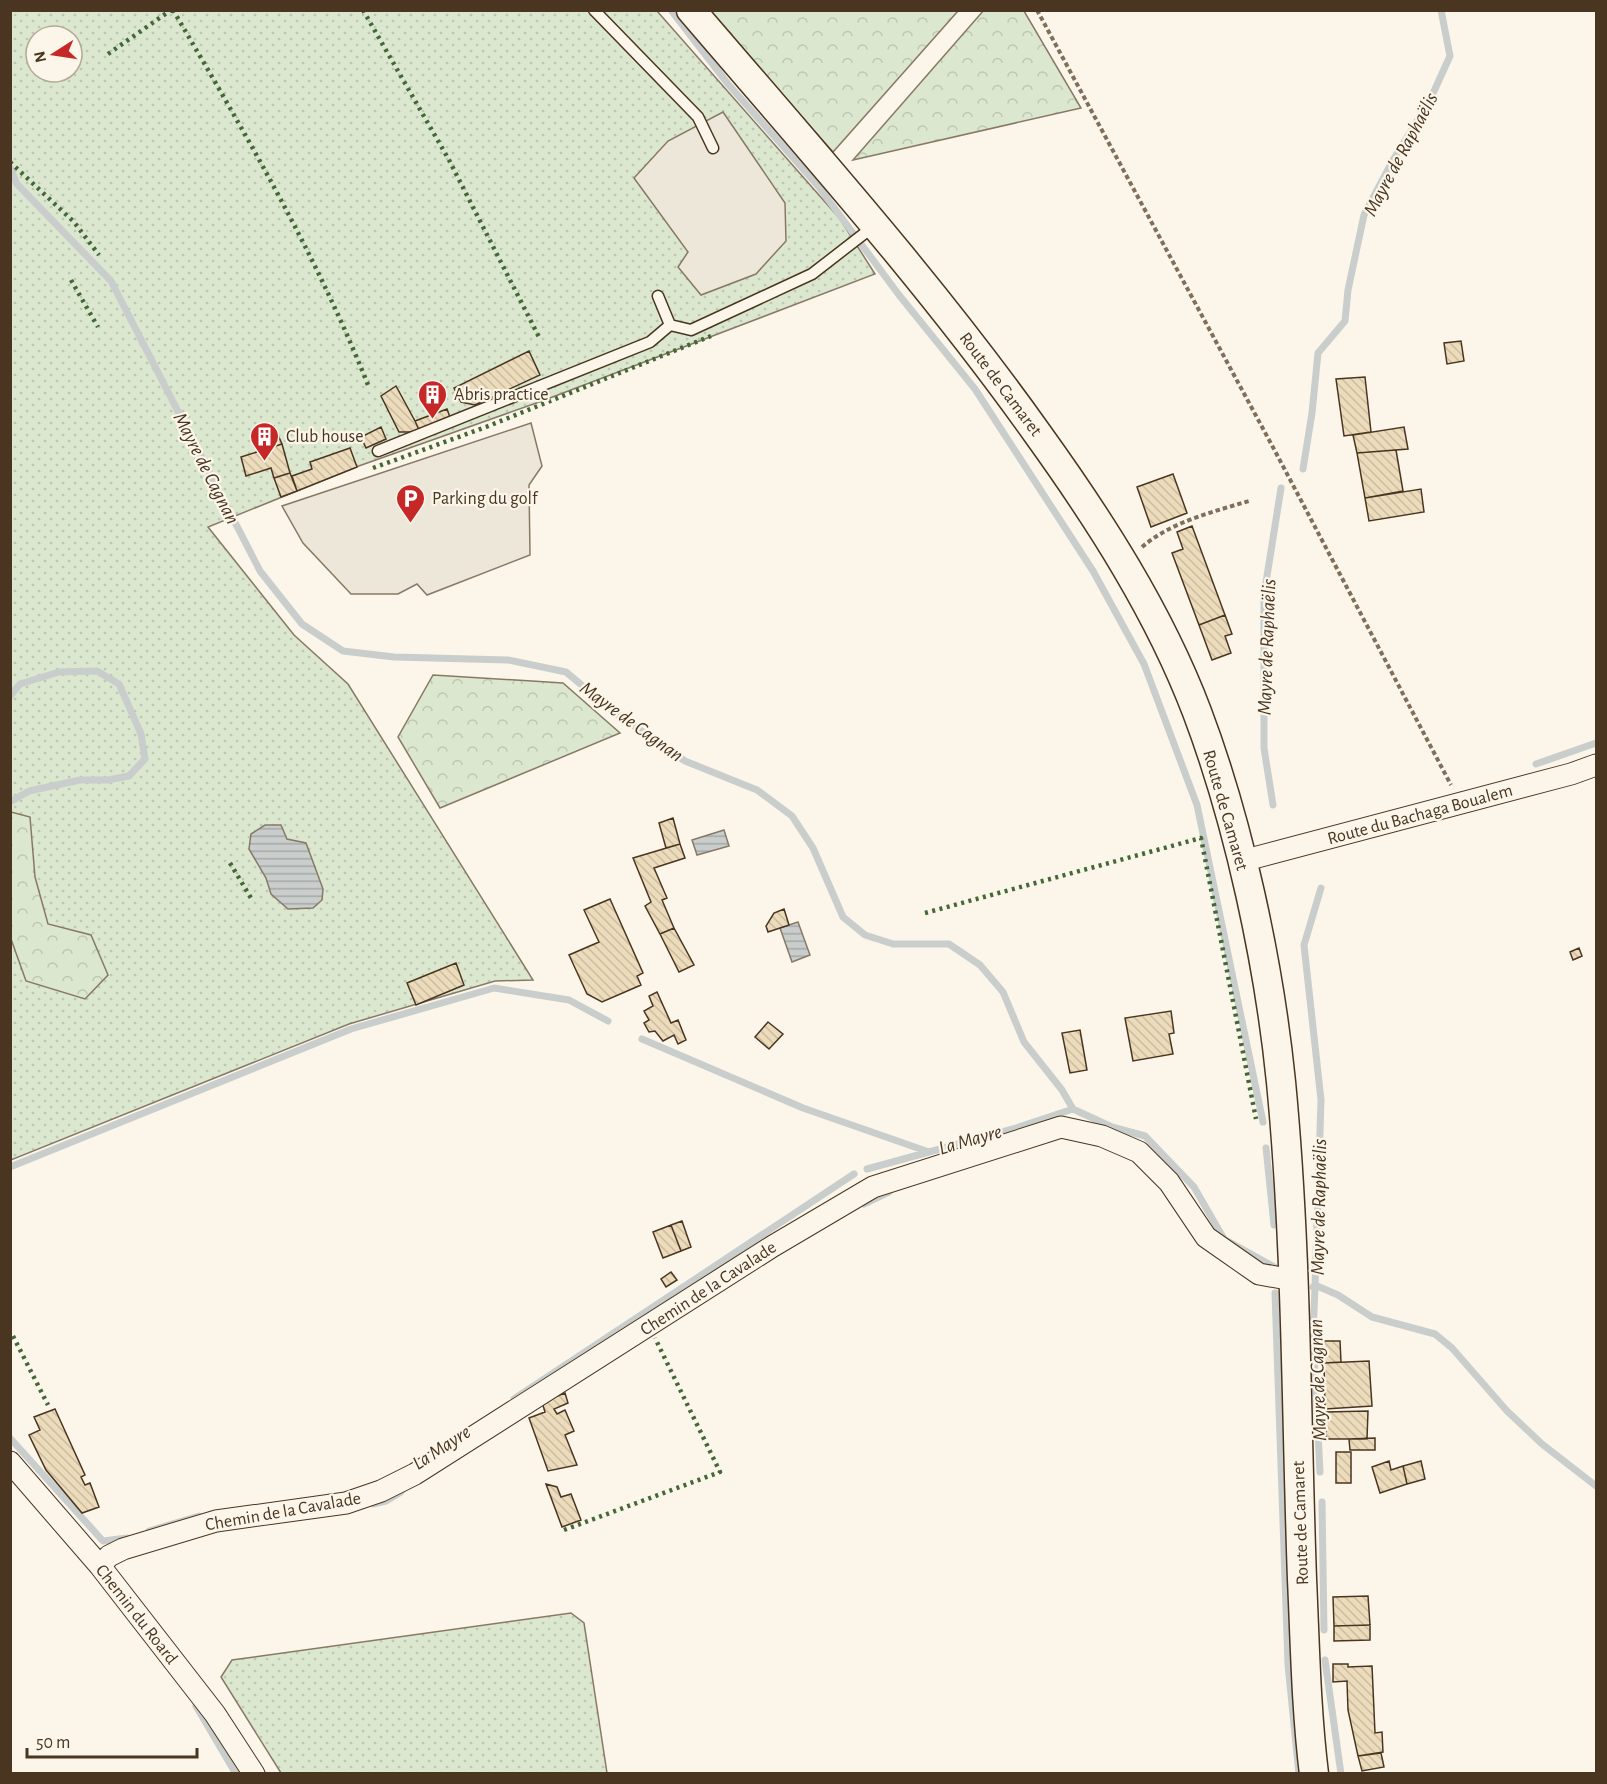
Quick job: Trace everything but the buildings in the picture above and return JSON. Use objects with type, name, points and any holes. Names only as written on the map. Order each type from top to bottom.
[{"type":"main road","name":"Route de Camaret","points":[[692,10],[876,224],[988,364],[1068,476],[1123,564],[1173,658],[1196,710],[1242,861],[1276,1043],[1286,1133],[1307,1700],[1314,1773]]},
{"type":"street","name":"Route du Bachaga Boualem","points":[[1242,861],[1596,765]]},
{"type":"street","name":"Chemin de la Cavalade","points":[[100,1566],[109,1556],[123,1549],[216,1521],[346,1503],[381,1491],[416,1474],[773,1246],[873,1187],[1061,1127],[1102,1136],[1139,1152],[1169,1182],[1206,1237],[1259,1274],[1292,1266]]},
{"type":"street","name":"Chemin du Roard","points":[[10,1462],[100,1566],[215,1714],[254,1773]]},
{"type":"lane","points":[[594,10],[698,117],[713,148]]},
{"type":"lane","points":[[378,451],[512,395],[650,342],[670,326],[691,330],[812,274],[876,224]]},
{"type":"lane","points":[[658,296],[670,326]]},
{"type":"path","points":[[1037,10],[1275,451],[1461,803]]},
{"type":"path","points":[[1123,564],[1157,534],[1206,514],[1249,501]]},
{"type":"green space","points":[[984,10],[1024,11],[1081,108],[853,160]]},
{"type":"green space","points":[[11,11],[657,11],[840,219],[875,274],[542,401],[356,467],[208,527],[294,635],[348,684],[533,980],[495,981],[349,1024],[11,1160]]},
{"type":"green space","points":[[708,11],[958,11],[833,152]]},
{"type":"green space","points":[[433,675],[563,683],[620,733],[440,808],[398,737]]},
{"type":"green space","points":[[11,812],[30,817],[35,877],[48,924],[91,935],[108,975],[85,999],[26,981],[11,939]]},
{"type":"green space","points":[[571,1613],[584,1623],[607,1773],[281,1773],[221,1677],[232,1660]]},
{"type":"shaded area","points":[[723,112],[785,203],[786,241],[756,274],[701,295],[678,267],[688,252],[634,178],[668,141]]},
{"type":"shaded area","name":"Parking du golf","points":[[531,423],[542,466],[529,485],[530,555],[427,595],[417,584],[398,594],[351,594],[303,543],[282,506]]},
{"type":"shaded area","points":[[265,825],[281,825],[287,839],[306,843],[323,889],[322,900],[313,908],[288,909],[271,894],[266,878],[249,849],[251,834]]},
{"type":"shaded area","points":[[724,830],[729,846],[697,855],[692,840]]},
{"type":"shaded area","points":[[798,922],[810,955],[792,962],[780,928]]},
{"type":"waterway","points":[[671,10],[728,84],[818,186],[899,295],[975,389],[1093,571],[1144,664],[1197,805],[1263,1122]]},
{"type":"waterway","name":"Mayre de Raphaëlis","points":[[1303,469],[1318,353],[1345,321],[1348,290],[1364,215],[1393,160],[1430,100],[1450,56],[1441,10]]},
{"type":"waterway","name":"Mayre de Cagnan","points":[[10,168],[17,184],[111,281],[260,571],[302,624],[343,651],[394,657],[508,660],[566,672],[614,712],[685,761],[757,790],[792,816],[813,848],[843,917],[865,935],[893,944],[949,944],[980,965],[1003,992],[1024,1042],[1062,1090],[1073,1109],[1112,1127],[1145,1136],[1194,1187],[1224,1239],[1278,1269]]},
{"type":"waterway","name":"Mayre de Raphaëlis","points":[[1273,805],[1264,748],[1264,595],[1281,488]]},
{"type":"waterway","points":[[10,696],[20,684],[59,672],[97,671],[119,684],[141,734],[145,759],[129,776],[108,780],[80,780],[29,791],[10,802]]},
{"type":"waterway","points":[[1536,764],[1596,743]]},
{"type":"waterway","name":"Mayre de Raphaëlis","points":[[1315,1288],[1321,1100],[1304,945],[1321,888]]},
{"type":"waterway","points":[[10,1167],[351,1029],[494,988],[569,1000],[608,1021]]},
{"type":"waterway","points":[[642,1039],[803,1108],[929,1152]]},
{"type":"waterway","name":"La Mayre","points":[[867,1169],[1013,1129],[1073,1109]]},
{"type":"waterway","points":[[1266,1148],[1274,1225]]},
{"type":"waterway","name":"La Mayre","points":[[514,1399],[854,1174]]},
{"type":"waterway","points":[[864,1204],[889,1192]]},
{"type":"waterway","name":"Mayre de Raphaëlis","points":[[1315,1285],[1338,1295],[1372,1317],[1435,1334],[1452,1348],[1507,1411],[1542,1444],[1596,1486]]},
{"type":"waterway","name":"Mayre de Cagnan","points":[[1313,1287],[1315,1288],[1313,1333],[1320,1472]]},
{"type":"waterway","points":[[1275,1293],[1288,1665],[1299,1774]]},
{"type":"waterway","name":"La Mayre","points":[[10,1438],[103,1541],[127,1538]]},
{"type":"waterway","points":[[373,1504],[386,1501],[401,1492]]},
{"type":"waterway","name":"Mayre de Cagnan","points":[[1322,1502],[1324,1630]]},
{"type":"waterway","name":"La Mayre","points":[[149,1531],[199,1516]]},
{"type":"waterway","name":"Mayre de Cagnan","points":[[1325,1660],[1341,1774]]},
{"type":"waterway","points":[[196,1706],[236,1774]]},
{"type":"hedge","points":[[108,54],[171,10]]},
{"type":"hedge","points":[[173,10],[278,194],[326,288],[368,385]]},
{"type":"hedge","points":[[363,10],[449,160],[539,337]]},
{"type":"hedge","points":[[10,162],[74,222],[99,255]]},
{"type":"hedge","points":[[71,280],[98,327]]},
{"type":"hedge","points":[[373,468],[486,427],[711,336]]},
{"type":"hedge","points":[[925,913],[1201,838],[1256,1119]]},
{"type":"hedge","points":[[230,863],[251,898]]},
{"type":"hedge","points":[[13,1336],[48,1405]]},
{"type":"hedge","points":[[564,1530],[720,1472],[655,1338]]},
{"type":"place","name":"Abris practice","points":[[433,420]]},
{"type":"place","name":"Club house","points":[[265,462]]},
{"type":"place","name":"Parking du golf","points":[[411,524]]}]
